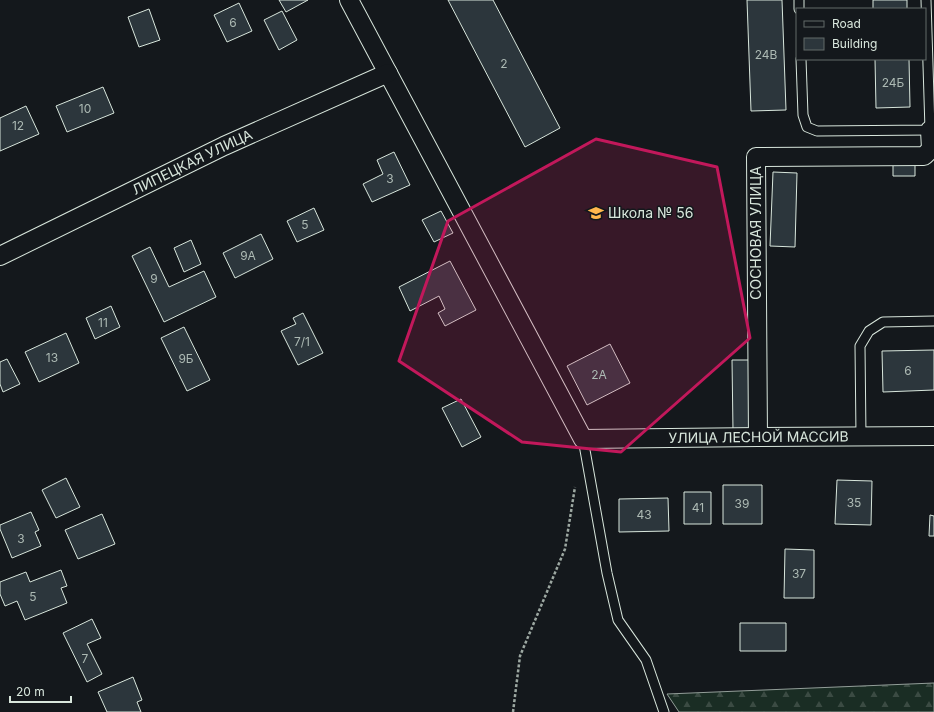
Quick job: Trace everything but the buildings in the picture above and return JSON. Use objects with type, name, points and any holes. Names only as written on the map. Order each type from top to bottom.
[{"type":"street","points":[[349,0],[583,439]]},
{"type":"street","name":"ЛИПЕЦКАЯ УЛИЦА","points":[[0,256],[224,146],[388,73]]},
{"type":"street","name":"СОСНОВАЯ УЛИЦА","points":[[758,437],[756,157],[924,156],[931,149],[932,130]]},
{"type":"street","name":"УЛИЦА ЛЕСНОЙ МАССИВ","points":[[583,439],[934,436]]},
{"type":"lane","points":[[801,60],[803,115],[806,127],[817,131],[932,130],[926,0]]},
{"type":"lane","points":[[861,436],[860,346],[870,331],[883,322],[934,321]]},
{"type":"lane","points":[[583,439],[607,573],[618,620],[646,660],[664,712]]},
{"type":"path","points":[[513,712],[520,656],[565,549],[576,483]]},
{"type":"highlighted area","points":[[596,139],[717,167],[750,338],[621,452],[522,442],[399,361],[448,221]]},
{"type":"green space","points":[[934,683],[934,712],[679,712],[667,694]]},
{"type":"place","name":"Школа № 56","points":[[596,213]]}]
